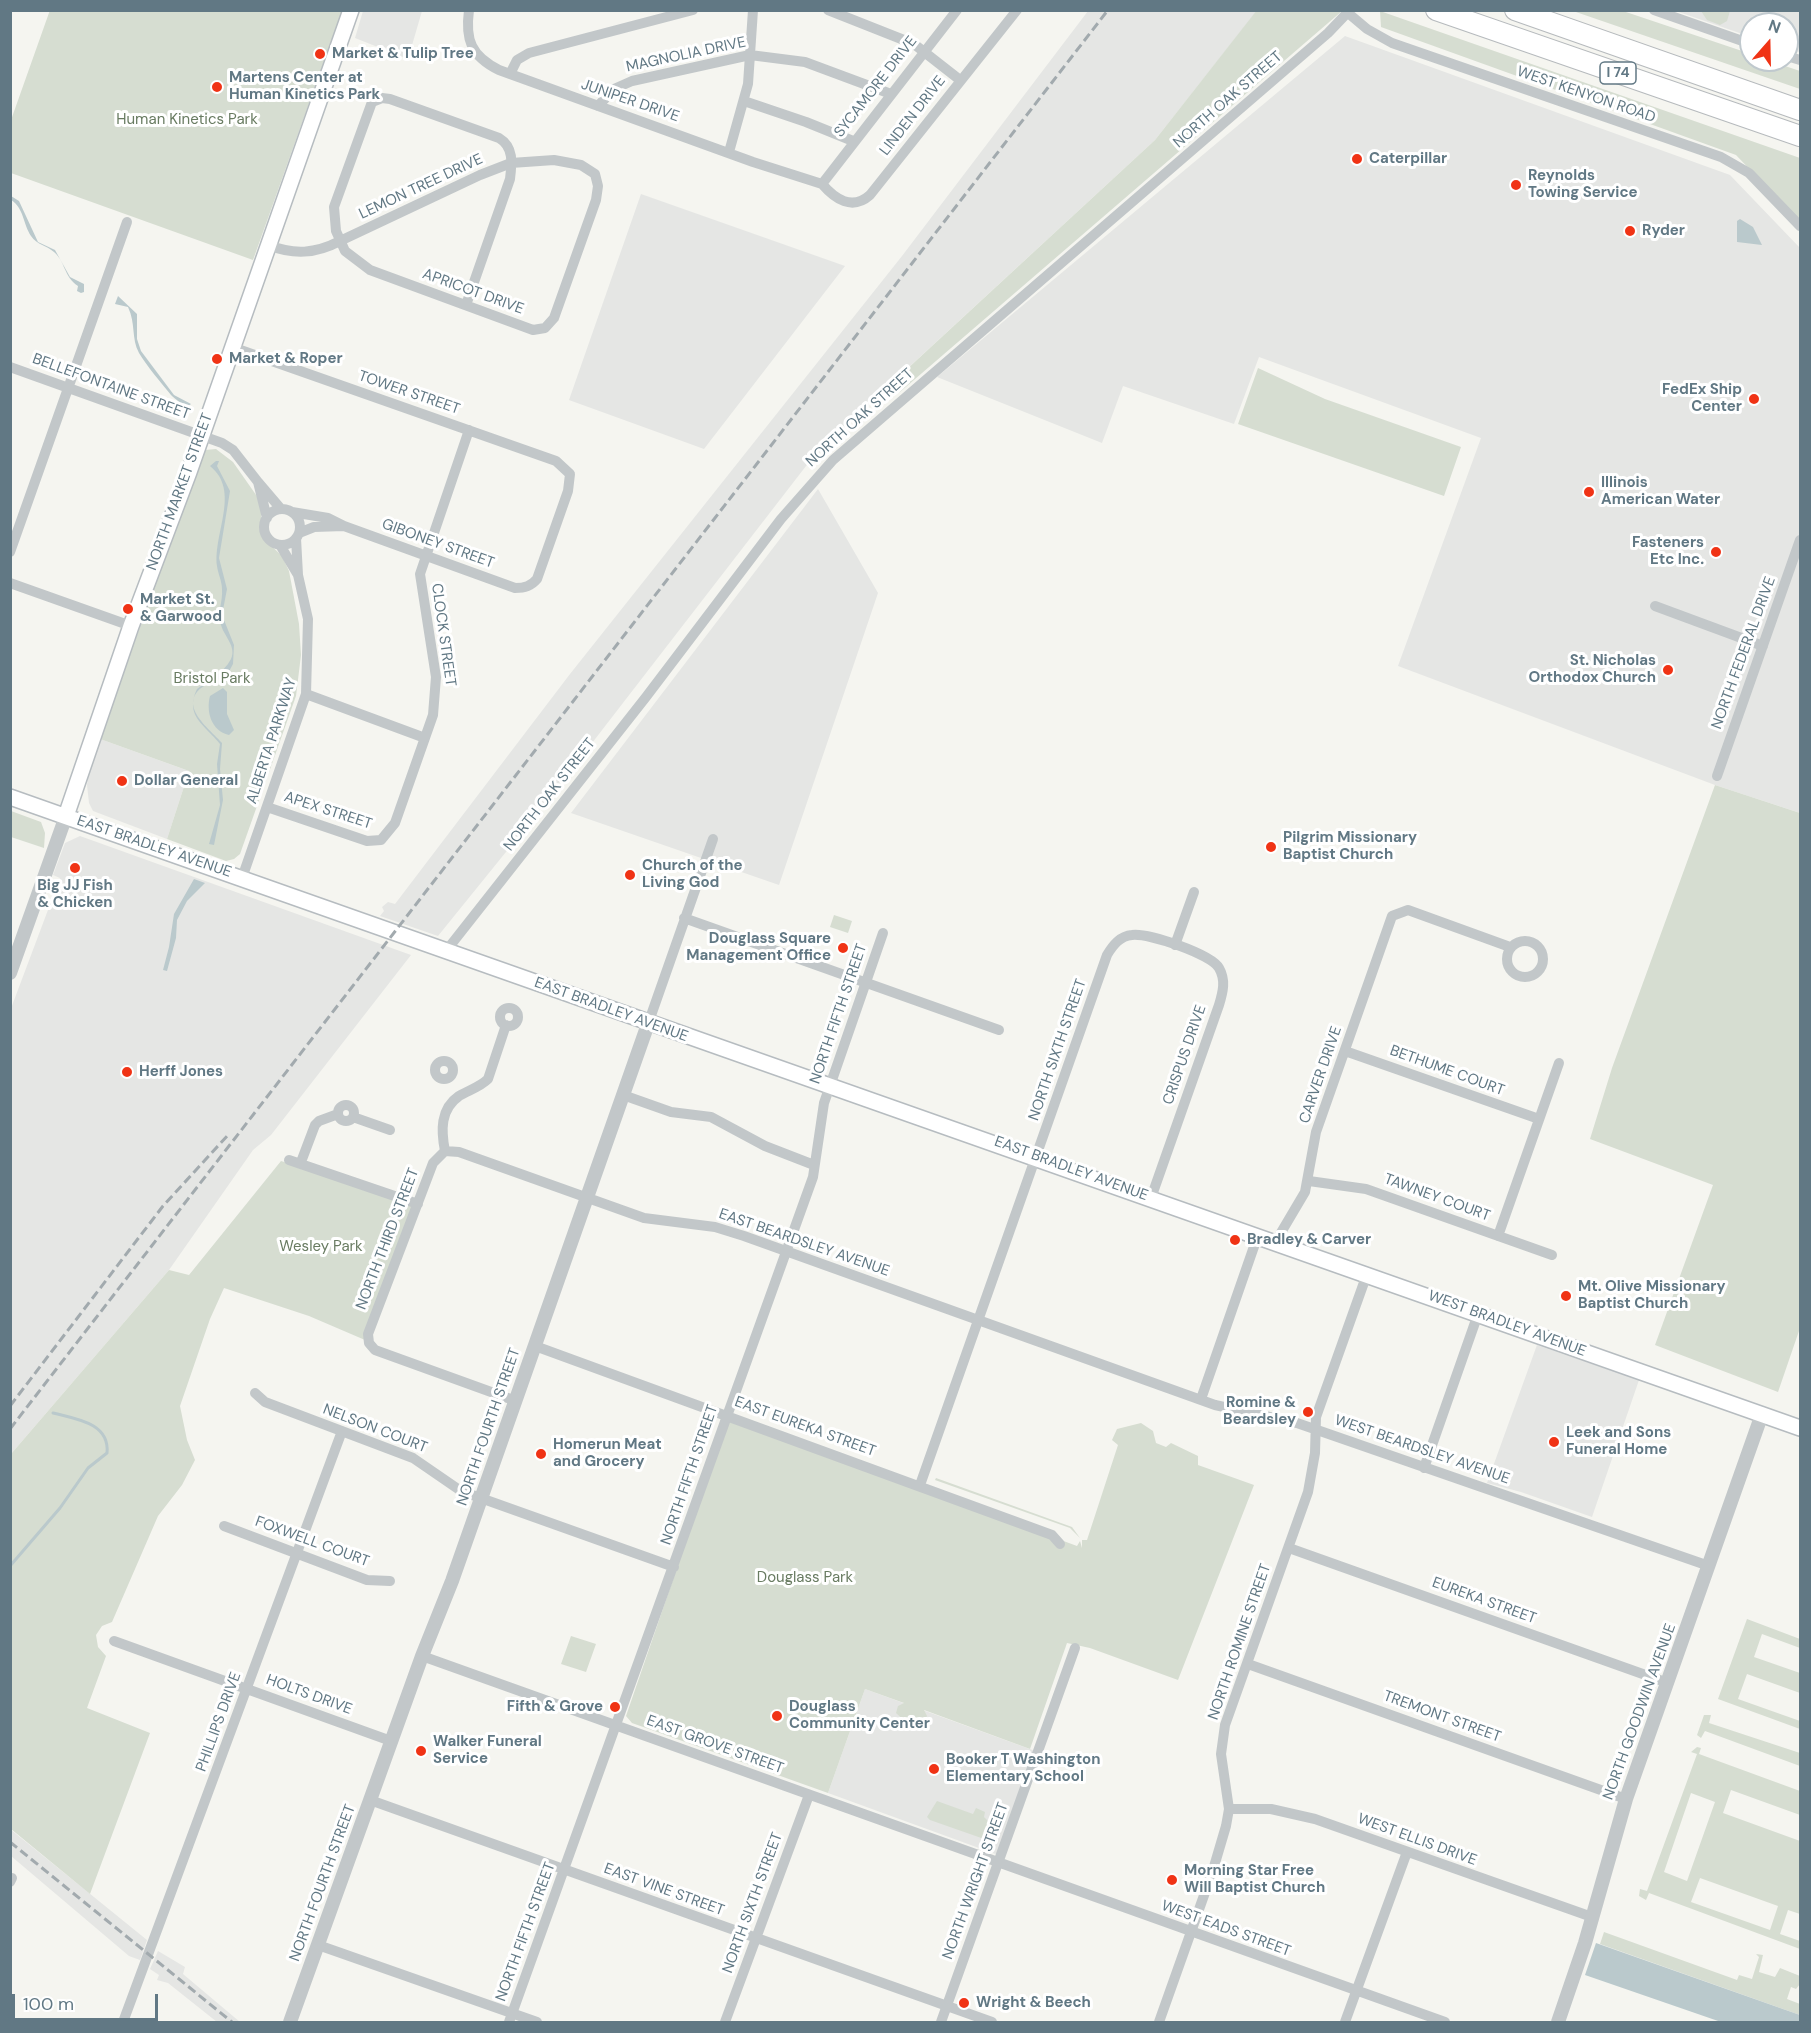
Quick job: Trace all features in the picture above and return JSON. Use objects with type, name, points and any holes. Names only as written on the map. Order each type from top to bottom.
[{"type":"highway","name":"I 74","points":[[1436,10],[1800,136]]},
{"type":"highway","name":"I 74","points":[[1515,10],[1800,110]]},
{"type":"main road","name":"NORTH MARKET STREET","points":[[66,816],[131,626],[351,10]]},
{"type":"main road","name":"EAST BRADLEY AVENUE","points":[[10,797],[829,1088],[1214,1219]]},
{"type":"main road","name":"WEST BRADLEY AVENUE","points":[[1214,1219],[1800,1428]]},
{"type":"street","name":"JUNIPER DRIVE","points":[[469,10],[466,28],[472,50],[488,64],[598,106],[822,184]]},
{"type":"street","points":[[510,74],[517,60],[530,53],[693,10]]},
{"type":"street","points":[[729,152],[744,101],[753,10]]},
{"type":"street","points":[[828,10],[899,36],[960,80]]},
{"type":"street","name":"SYCAMORE DRIVE","points":[[822,184],[922,52],[957,10]]},
{"type":"street","name":"LINDEN DRIVE","points":[[822,184],[843,201],[856,203],[864,200],[1017,10]]},
{"type":"street","points":[[1654,10],[1739,40]]},
{"type":"street","name":"WEST KENYON ROAD","points":[[1349,12],[1367,30],[1392,43],[1720,157],[1756,179],[1800,226]]},
{"type":"street","name":"NORTH OAK STREET","points":[[446,951],[695,634],[781,519],[833,460],[1349,12]]},
{"type":"street","name":"MAGNOLIA DRIVE","points":[[598,106],[614,89],[632,81],[750,56],[805,62],[891,94]]},
{"type":"street","points":[[340,241],[334,218],[338,193],[368,110],[376,99],[390,99],[499,138],[509,146],[510,179],[466,305]]},
{"type":"street","points":[[744,101],[853,141]]},
{"type":"street","name":"LEMON TREE DRIVE","points":[[268,245],[306,253],[340,241],[480,175],[511,163],[554,160],[589,169]]},
{"type":"street","name":"APRICOT DRIVE","points":[[340,241],[345,251],[361,266],[533,330],[545,328],[554,318],[596,200],[598,179],[589,169]]},
{"type":"street","points":[[10,552],[127,222]]},
{"type":"street","name":"TOWER STREET","points":[[232,348],[556,461],[570,474],[568,491],[537,579],[533,585],[523,588]]},
{"type":"street","name":"BELLEFONTAINE STREET","points":[[10,368],[201,435]]},
{"type":"street","name":"CLOCK STREET","points":[[381,840],[395,823],[433,715],[436,677],[420,583],[425,555],[470,430]]},
{"type":"street","points":[[201,435],[233,450],[258,482],[299,521],[298,536],[286,544],[280,545],[266,535],[267,518],[258,482]]},
{"type":"street","points":[[267,518],[286,511]]},
{"type":"street","name":"GIBONEY STREET","points":[[286,511],[328,518],[344,526],[515,588],[523,588]]},
{"type":"street","name":"GIBONEY STREET","points":[[298,536],[314,527],[344,526]]},
{"type":"street","name":"ALBERTA PARKWAY","points":[[242,878],[306,694],[308,619],[298,575],[298,536]]},
{"type":"street","name":"NORTH FEDERAL DRIVE","points":[[1716,776],[1800,540]]},
{"type":"street","name":"ALBERTA PARKWAY","points":[[280,545],[298,575]]},
{"type":"street","points":[[10,583],[131,626]]},
{"type":"street","points":[[1655,606],[1763,646]]},
{"type":"street","points":[[306,694],[425,738]]},
{"type":"street","name":"APEX STREET","points":[[267,807],[353,837],[367,841],[381,840]]},
{"type":"street","name":"NORTH MARKET STREET","points":[[10,973],[66,816]]},
{"type":"street","name":"NORTH FOURTH STREET","points":[[290,2022],[422,1656],[482,1498],[712,839]]},
{"type":"street","points":[[1175,945],[1194,892]]},
{"type":"street","name":"CARVER DRIVE","points":[[1276,1241],[1282,1227],[1301,1200],[1309,1181],[1316,1132],[1392,916],[1408,910],[1510,947]]},
{"type":"street","points":[[684,918],[999,1030]]},
{"type":"street","name":"NORTH FIFTH STREET","points":[[510,2018],[813,1177],[819,1125],[829,1088],[883,933]]},
{"type":"street","name":"NORTH SIXTH STREET","points":[[920,1485],[1107,955],[1112,947],[1131,935],[1142,935],[1175,945]]},
{"type":"street","name":"CRISPUS DRIVE","points":[[1151,1198],[1223,989],[1217,965],[1201,955],[1175,945]]},
{"type":"street","points":[[445,1151],[442,1124],[445,1112],[458,1096],[488,1079],[506,1025]]},
{"type":"street","name":"BETHUME COURT","points":[[1345,1051],[1539,1119]]},
{"type":"street","points":[[1498,1236],[1559,1063]]},
{"type":"street","points":[[449,1078],[458,1096]]},
{"type":"street","points":[[623,1095],[671,1112],[711,1118],[765,1146],[814,1165]]},
{"type":"street","points":[[301,1162],[315,1125],[319,1120],[338,1114],[341,1107],[348,1105],[354,1110],[353,1118],[390,1130]]},
{"type":"street","name":"EAST BEARDSLEY AVENUE","points":[[445,1151],[472,1157],[662,1222],[716,1227],[1123,1371]]},
{"type":"street","name":"NORTH THIRD STREET","points":[[445,1151],[433,1163],[368,1334],[369,1343],[375,1350],[516,1401]]},
{"type":"street","points":[[289,1160],[301,1162],[418,1204]]},
{"type":"street","name":"TAWNEY COURT","points":[[1309,1181],[1365,1189],[1552,1255]]},
{"type":"street","points":[[1201,1399],[1258,1235]]},
{"type":"street","name":"NORTH ROMINE STREET","points":[[1159,2022],[1214,1870],[1229,1809],[1222,1773],[1222,1742],[1308,1492],[1316,1417],[1367,1274]]},
{"type":"street","points":[[1424,1468],[1478,1314]]},
{"type":"street","name":"EAST EUREKA STREET","points":[[535,1346],[920,1485],[1052,1535],[1060,1544]]},
{"type":"street","name":"WEST BEARDSLEY AVENUE","points":[[1123,1371],[1232,1411],[1286,1419],[1710,1566]]},
{"type":"street","name":"NELSON COURT","points":[[255,1393],[265,1402],[413,1458],[451,1486],[674,1567]]},
{"type":"street","name":"NORTH GOODWIN AVENUE","points":[[1558,2022],[1592,1917],[1626,1799],[1762,1414]]},
{"type":"street","name":"PHILLIPS DRIVE","points":[[123,2022],[342,1431]]},
{"type":"street","name":"FOXWELL COURT","points":[[224,1526],[368,1580],[390,1581]]},
{"type":"street","name":"EUREKA STREET","points":[[1289,1548],[1668,1683]]},
{"type":"street","name":"HOLTS DRIVE","points":[[114,1641],[392,1741]]},
{"type":"street","name":"NORTH WRIGHT STREET","points":[[941,2022],[1075,1648]]},
{"type":"street","name":"EAST GROVE STREET","points":[[422,1656],[999,1862]]},
{"type":"street","name":"TREMONT STREET","points":[[1248,1664],[1626,1799]]},
{"type":"street","name":"NORTH SIXTH STREET","points":[[725,2022],[809,1795]]},
{"type":"street","name":"EAST VINE STREET","points":[[370,1800],[992,2022]]},
{"type":"street","name":"WEST ELLIS DRIVE","points":[[1229,1809],[1271,1809],[1293,1813],[1592,1917]]},
{"type":"street","points":[[1345,2022],[1407,1852]]},
{"type":"street","name":"WEST EADS STREET","points":[[999,1862],[1444,2022]]},
{"type":"street","points":[[318,1945],[510,2018],[537,2022]]},
{"type":"shaded area","points":[[363,11],[422,11],[408,59],[355,38]]},
{"type":"shaded area","points":[[1088,11],[1257,11],[1155,140],[857,415],[806,466],[548,800],[438,936],[380,916],[384,911],[382,907],[388,902],[395,904],[570,674],[902,256]]},
{"type":"shaded area","points":[[1676,11],[1800,11],[1800,52],[1799,12],[1739,12],[1739,33]]},
{"type":"shaded area","points":[[1345,36],[1730,175],[1800,248],[1800,813],[1715,785],[1398,666],[1481,438],[1259,357],[1234,424],[1123,386],[1102,443],[937,377]]},
{"type":"shaded area","points":[[641,194],[845,266],[704,449],[569,400]]},
{"type":"shaded area","points":[[11,196],[19,201],[38,242],[55,250],[70,277],[84,284],[84,292],[77,291],[78,286],[70,278],[58,256],[36,241],[31,236]]},
{"type":"shaded area","points":[[1740,219],[1753,227],[1762,245],[1737,242],[1737,221]]},
{"type":"shaded area","points":[[118,296],[137,314],[137,339],[141,351],[174,395],[191,404],[184,410],[178,409],[183,408],[181,404],[171,395],[139,353],[128,307],[115,304]]},
{"type":"shaded area","points":[[219,461],[217,466],[230,491],[219,558],[227,589],[222,615],[234,645],[233,664],[227,675],[201,688],[195,695],[197,689],[224,669],[232,655],[231,646],[221,625],[222,589],[217,566],[224,513],[224,488],[219,476],[210,466]]},
{"type":"shaded area","points":[[818,489],[878,593],[779,885],[571,813]]},
{"type":"shaded area","points":[[223,688],[227,692],[227,714],[234,730],[229,735],[214,725],[209,708],[210,696]]},
{"type":"shaded area","points":[[193,704],[204,725],[222,743],[220,769],[223,800],[214,845],[209,844],[220,805],[217,764],[220,744],[198,720]]},
{"type":"shaded area","points":[[100,739],[189,771],[167,839],[93,811],[89,803],[87,785],[89,769]]},
{"type":"shaded area","points":[[80,836],[411,955],[271,1135],[253,1150],[169,1270],[11,1454],[10,1011],[60,878],[53,875],[65,843]]},
{"type":"shaded area","points":[[194,879],[205,883],[187,901],[177,920],[176,938],[167,971],[163,970],[174,914]]},
{"type":"shaded area","points":[[1537,1345],[1639,1380],[1592,1517],[1521,1492],[1487,1483]]},
{"type":"shaded area","name":"Booker T Washington Elementary School","points":[[865,1689],[1038,1752],[1001,1856],[828,1793]]},
{"type":"shaded area","points":[[10,1829],[147,1940],[140,1960],[129,1956],[11,1856]]},
{"type":"shaded area","points":[[1596,1943],[1800,2015],[1800,2022],[1721,2022],[1585,1975]]},
{"type":"shaded area","points":[[158,1951],[185,1967],[183,1974],[240,2022],[217,2022],[168,1983],[157,1980],[159,1975],[150,1969]]},
{"type":"green space","name":"Human Kinetics Park","points":[[50,10],[342,11],[253,260],[11,173],[11,120]]},
{"type":"green space","points":[[1257,10],[1342,11],[900,392],[893,394],[893,382],[1155,140]]},
{"type":"green space","points":[[1380,11],[1800,158],[1800,222],[1736,155],[1381,27]]},
{"type":"green space","points":[[1573,11],[1623,11],[1739,50],[1739,68]]},
{"type":"green space","points":[[1701,11],[1730,11],[1727,21],[1720,25],[1707,20]]},
{"type":"green space","points":[[1800,71],[1800,89],[1751,72]]},
{"type":"green space","points":[[1258,368],[1325,399],[1461,447],[1444,496],[1238,424]]},
{"type":"green space","name":"Bristol Park","points":[[216,449],[233,462],[261,502],[261,536],[282,556],[289,571],[299,624],[301,655],[296,696],[240,854],[226,861],[167,839],[189,771],[100,739],[200,458],[205,450]]},
{"type":"green space","points":[[1715,785],[1800,813],[1800,1328],[1778,1392],[1655,1345],[1713,1185],[1590,1139],[1612,1068]]},
{"type":"green space","points":[[11,811],[41,822],[45,833],[44,848],[11,837]]},
{"type":"green space","points":[[834,915],[852,921],[848,933],[830,927]]},
{"type":"green space","name":"Wesley Park","points":[[281,1161],[418,1204],[365,1340],[309,1316],[224,1288],[210,1319],[180,1406],[187,1440],[195,1460],[182,1485],[158,1516],[112,1622],[102,1626],[96,1635],[98,1647],[106,1656],[87,1708],[150,1733],[90,1894],[11,1829],[11,1454],[169,1270],[189,1275]]},
{"type":"green space","name":"Douglass Park","points":[[729,1417],[1077,1546],[1080,1541],[1082,1548],[1082,1540],[1087,1540],[1118,1445],[1112,1440],[1117,1429],[1141,1423],[1153,1431],[1156,1443],[1166,1447],[1171,1443],[1198,1456],[1198,1465],[1254,1485],[1178,1680],[1090,1648],[1067,1643],[1030,1749],[924,1710],[927,1716],[924,1722],[907,1723],[896,1713],[898,1706],[904,1703],[865,1689],[828,1793],[632,1723],[626,1716]]},
{"type":"green space","points":[[936,1478],[1072,1527],[1080,1538],[1070,1528],[935,1480]]},
{"type":"green space","points":[[1747,1619],[1800,1639],[1800,1648],[1762,1634],[1754,1657],[1800,1673],[1800,1693],[1747,1674],[1738,1699],[1800,1721],[1800,1729],[1718,1699]]},
{"type":"green space","points":[[571,1636],[596,1644],[586,1672],[561,1664]]},
{"type":"green space","points":[[1704,1715],[1711,1715],[1709,1723],[1800,1753],[1800,1766],[1705,1731],[1701,1738],[1697,1735]]},
{"type":"green space","points":[[1697,1747],[1701,1748],[1699,1754],[1800,1791],[1800,1815],[1731,1790],[1723,1813],[1800,1841],[1800,1914],[1788,1910],[1780,1934],[1800,1941],[1800,1949],[1649,1893],[1646,1900],[1639,1896],[1640,1889],[1647,1891],[1697,1754],[1691,1752]],"holes":[[[1691,1793],[1715,1802],[1687,1881],[1664,1872]],[[1700,1878],[1778,1906],[1770,1930],[1691,1902]]]},
{"type":"green space","points":[[937,1801],[973,1814],[976,1808],[985,1812],[984,1817],[992,1825],[987,1840],[930,1820],[927,1817]]},
{"type":"green space","points":[[1604,1932],[1737,1980],[1739,1975],[1752,1979],[1759,1957],[1756,1954],[1763,1955],[1759,1972],[1775,1977],[1780,1968],[1800,1976],[1800,1984],[1796,1989],[1791,1987],[1787,1999],[1800,2004],[1800,2015],[1600,1944]]},
{"type":"waterway","points":[[10,1566],[60,1508],[88,1468],[107,1453],[103,1435],[97,1429],[81,1420],[53,1413]]},
{"type":"railway","points":[[10,1429],[1108,10]]},
{"type":"railway","points":[[10,1406],[163,1206],[228,1135]]},
{"type":"railway","points":[[10,1842],[232,2022]]},
{"type":"place","name":"Market & Tulip Tree","points":[[320,54]]},
{"type":"place","name":"Martens Center at Human Kinetics Park","points":[[217,87]]},
{"type":"place","name":"Caterpillar","points":[[1357,159]]},
{"type":"place","name":"Reynolds Towing Service","points":[[1516,185]]},
{"type":"place","name":"Ryder","points":[[1630,231]]},
{"type":"place","name":"Market & Roper","points":[[217,359]]},
{"type":"place","name":"FedEx Ship Center","points":[[1754,399]]},
{"type":"place","name":"Illinois American Water","points":[[1589,492]]},
{"type":"place","name":"Fasteners Etc Inc.","points":[[1716,552]]},
{"type":"place","name":"Market St. & Garwood","points":[[128,609]]},
{"type":"place","name":"St. Nicholas Orthodox Church","points":[[1668,670]]},
{"type":"place","name":"Dollar General","points":[[122,781]]},
{"type":"place","name":"Pilgrim Missionary Baptist Church","points":[[1271,847]]},
{"type":"place","name":"Big JJ Fish & Chicken","points":[[75,868]]},
{"type":"place","name":"Church of the Living God","points":[[630,875]]},
{"type":"place","name":"Douglass Square Management Office","points":[[843,948]]},
{"type":"place","name":"Herff Jones","points":[[127,1072]]},
{"type":"place","name":"Bradley & Carver","points":[[1235,1240]]},
{"type":"place","name":"Mt. Olive Missionary Baptist Church","points":[[1566,1296]]},
{"type":"place","name":"Romine & Beardsley","points":[[1308,1412]]},
{"type":"place","name":"Leek and Sons Funeral Home","points":[[1554,1442]]},
{"type":"place","name":"Homerun Meat and Grocery","points":[[541,1454]]},
{"type":"place","name":"Fifth & Grove","points":[[615,1707]]},
{"type":"place","name":"Douglass Community Center","points":[[777,1716]]},
{"type":"place","name":"Walker Funeral Service","points":[[421,1751]]},
{"type":"place","name":"Booker T Washington Elementary School","points":[[934,1769]]},
{"type":"place","name":"Morning Star Free Will Baptist Church","points":[[1172,1880]]},
{"type":"place","name":"Wright & Beech","points":[[964,2003]]}]
